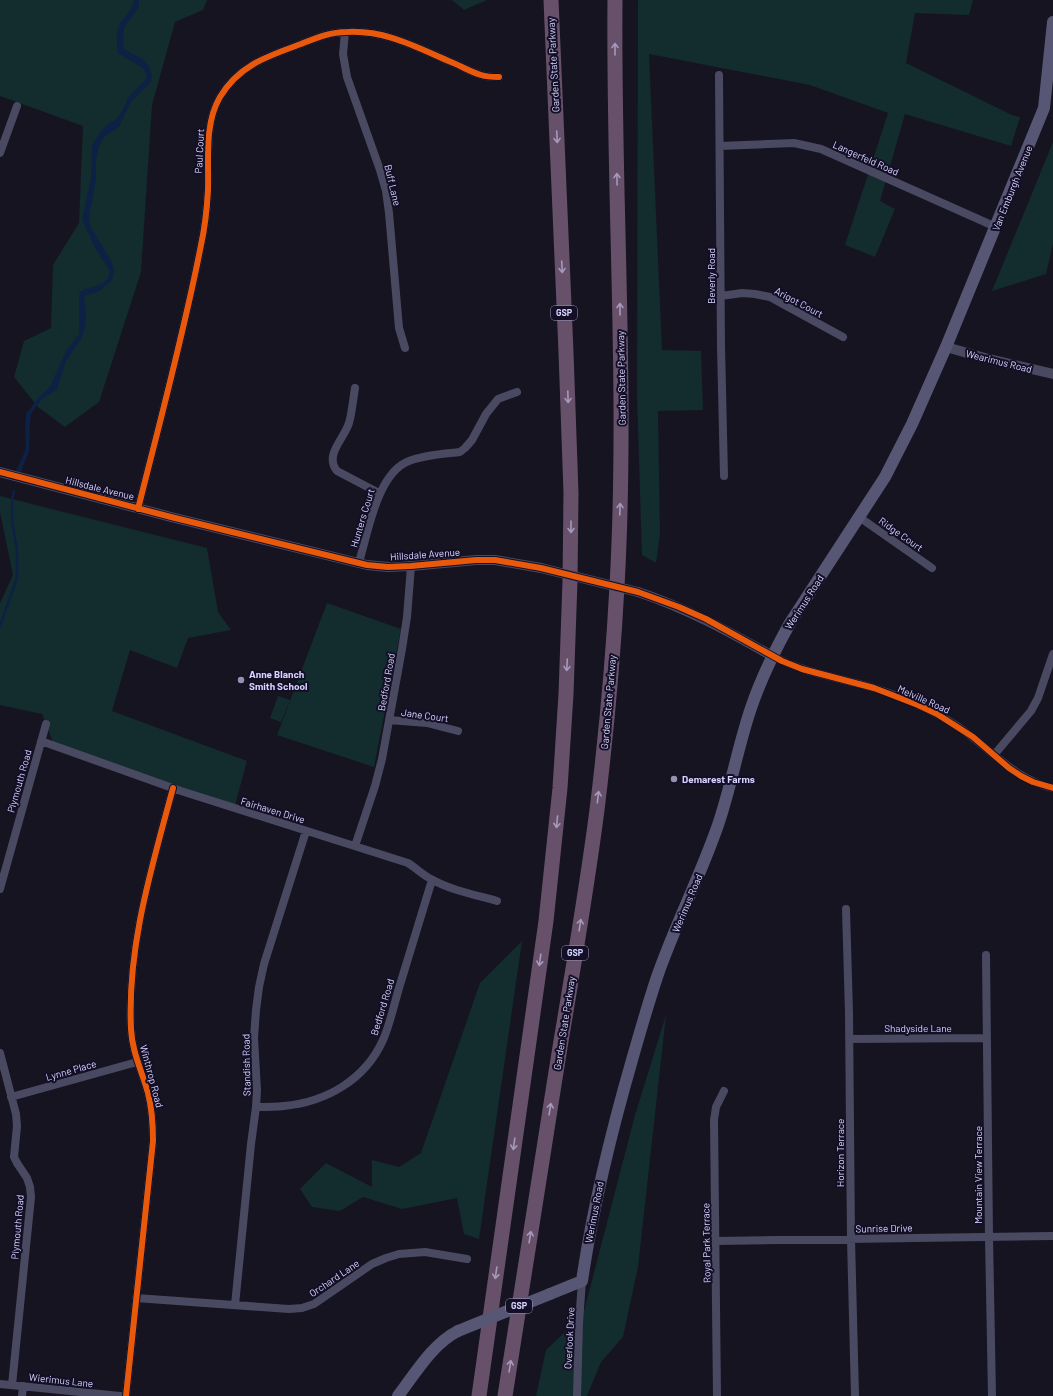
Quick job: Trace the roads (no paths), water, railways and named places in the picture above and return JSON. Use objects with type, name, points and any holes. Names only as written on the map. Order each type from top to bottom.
[{"type":"highway","name":"Garden State Parkway","points":[[479,1396],[546,922],[560,788],[566,694],[570,589],[571,493],[551,0]]},
{"type":"highway","name":"Garden State Parkway","points":[[505,1396],[588,875],[603,758],[610,681],[619,555],[621,470],[615,0]]},
{"type":"main road","name":"Van Emburgh Avenue","points":[[946,347],[1044,108],[1053,22]]},
{"type":"main road","name":"Werimus Road","points":[[582,1281],[604,1161],[647,1010],[670,943],[708,853],[718,825],[751,708],[772,656],[790,623],[885,477],[899,451],[946,347]]},
{"type":"main road","points":[[398,1396],[442,1341],[458,1331],[582,1281]]},
{"type":"street","name":"Paul Court","points":[[138,508],[202,244],[208,190],[209,140],[214,112],[219,98],[231,81],[241,72],[263,58],[324,35],[345,32],[376,33],[392,37],[482,76],[499,77]]},
{"type":"street","name":"Buff Lane","points":[[345,32],[343,54],[345,71],[386,191],[399,328],[405,348]]},
{"type":"street","name":"Beverly Road","points":[[719,75],[724,476]]},
{"type":"street","points":[[0,154],[17,106]]},
{"type":"street","name":"Langerfeld Road","points":[[720,146],[794,143],[821,149],[996,227]]},
{"type":"street","name":"Arigot Court","points":[[721,296],[742,293],[770,297],[843,337]]},
{"type":"street","name":"Wearimus Road","points":[[946,347],[1053,374]]},
{"type":"street","points":[[355,388],[349,423],[335,448],[333,462],[334,467],[337,471],[379,494]]},
{"type":"street","name":"Hunters Court","points":[[359,562],[379,494],[396,469],[407,462],[419,458],[460,452],[472,440],[486,414],[498,399],[517,392]]},
{"type":"street","name":"Hillsdale Avenue","points":[[0,472],[138,508],[359,562],[388,567],[476,560],[495,560],[541,568],[638,592],[679,607],[706,619],[772,656]]},
{"type":"street","name":"Ridge Court","points":[[859,517],[932,568]]},
{"type":"street","name":"Bedford Road","points":[[355,846],[375,786],[382,759],[404,636],[411,566]]},
{"type":"street","points":[[994,755],[1032,711],[1053,654]]},
{"type":"street","name":"Melville Road","points":[[772,656],[802,670],[868,686],[918,705],[956,725],[1021,776],[1033,782],[1053,788]]},
{"type":"street","name":"Jane Court","points":[[389,720],[427,724],[458,731]]},
{"type":"street","name":"Plymouth Road","points":[[0,889],[46,724]]},
{"type":"street","name":"Fairhaven Drive","points":[[41,741],[173,788],[408,863],[439,884],[496,901]]},
{"type":"street","name":"Winthrop Road","points":[[126,1396],[153,1141],[152,1110],[148,1092],[133,1046],[131,1016],[132,969],[136,937],[146,890],[173,788]]},
{"type":"street","name":"Standish Road","points":[[235,1305],[256,1107],[257,1090],[254,1038],[259,987],[264,964],[306,830]]},
{"type":"street","name":"Bedford Road","points":[[256,1107],[283,1106],[320,1098],[336,1091],[348,1083],[370,1063],[384,1039],[432,880]]},
{"type":"street","name":"Horizon Terrace","points":[[846,909],[850,1038],[851,1239],[855,1396]]},
{"type":"street","name":"Mountain View Terrace","points":[[986,955],[992,1396]]},
{"type":"street","name":"Shadyside Lane","points":[[850,1038],[987,1038]]},
{"type":"street","name":"Plymouth Road","points":[[0,1053],[16,1114],[17,1126],[14,1157],[16,1163],[27,1178],[31,1197],[12,1385]]},
{"type":"street","name":"Lynne Place","points":[[11,1097],[137,1062]]},
{"type":"street","name":"Royal Park Terrace","points":[[716,1396],[714,1120],[716,1107],[724,1091]]},
{"type":"street","name":"Sunrise Drive","points":[[716,1240],[1053,1236]]},
{"type":"street","name":"Orchard Lane","points":[[136,1298],[289,1309],[302,1308],[314,1304],[372,1264],[399,1254],[425,1252],[468,1259]]},
{"type":"street","name":"Overlook Drive","points":[[577,1396],[582,1281]]},
{"type":"street","name":"Wierimus Lane","points":[[0,1384],[120,1396]]},
{"type":"street","points":[[22,1386],[22,1396]]},
{"type":"water","points":[[134,0],[139,0],[139,7],[124,28],[124,49],[144,60],[149,67],[152,76],[151,82],[130,103],[119,127],[104,137],[99,146],[96,160],[96,179],[89,217],[90,226],[112,262],[114,270],[112,280],[98,292],[87,295],[84,298],[86,311],[85,328],[81,339],[66,361],[57,389],[41,400],[31,414],[29,451],[21,472],[16,471],[26,446],[26,414],[39,397],[50,387],[66,351],[79,334],[80,292],[106,281],[110,271],[95,248],[82,219],[91,178],[92,145],[101,131],[110,122],[116,120],[128,98],[147,76],[143,68],[118,53],[118,28],[131,8]]},
{"type":"waterway","points":[[0,626],[17,578],[17,551],[12,520],[12,499],[14,491]]},
{"type":"place","name":"Anne Blanch Smith School","points":[[241,680]]},
{"type":"place","name":"Demarest Farms","points":[[674,779]]}]
